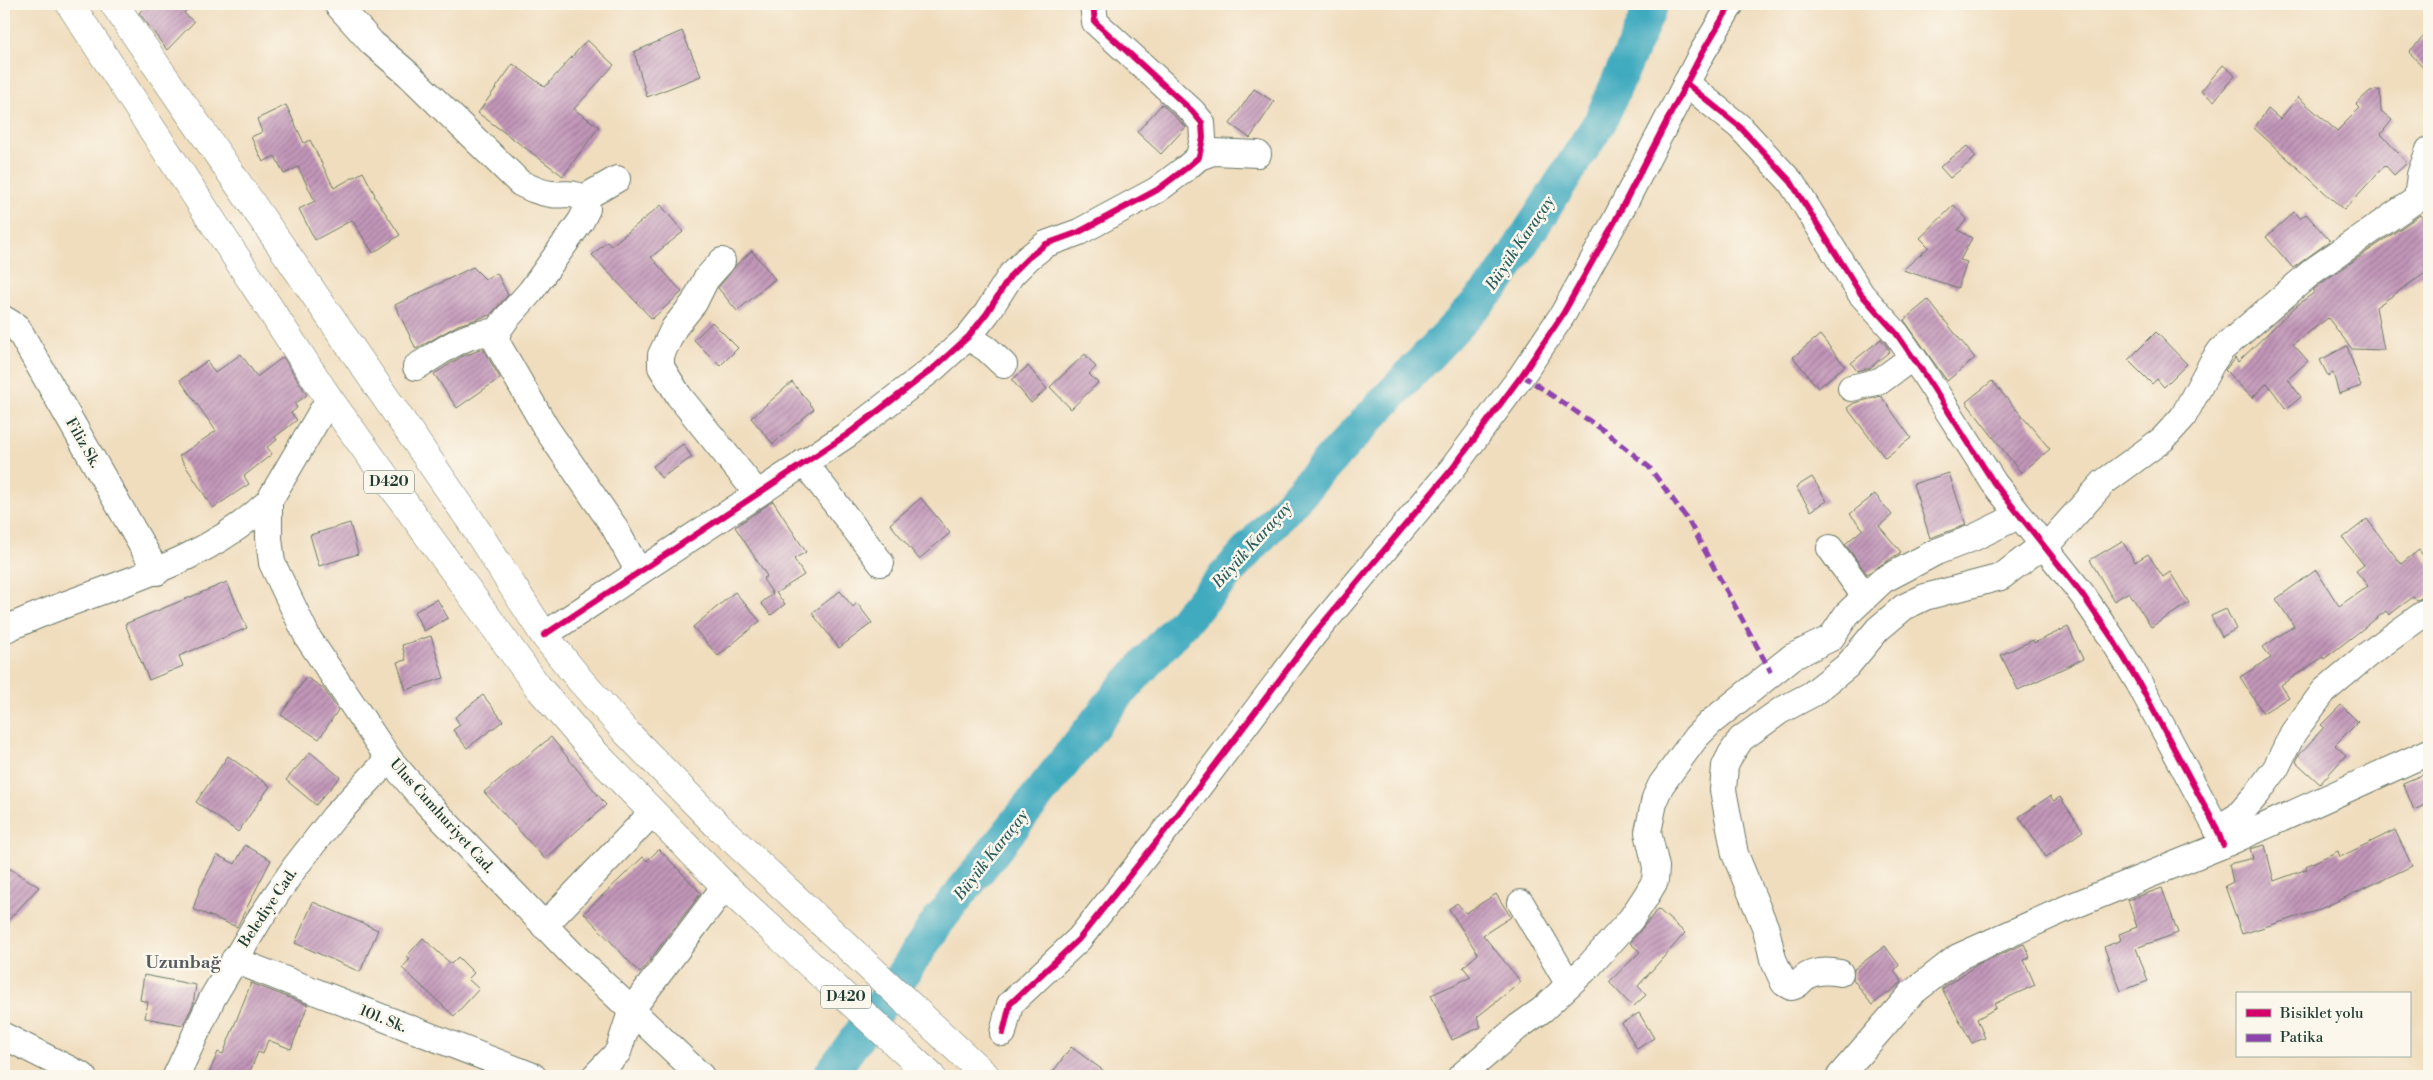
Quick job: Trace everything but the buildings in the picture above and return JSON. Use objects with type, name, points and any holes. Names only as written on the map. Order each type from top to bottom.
[{"type":"highway","name":"D420","points":[[70,4],[329,399],[538,687],[593,751],[725,886],[932,1076]]},
{"type":"highway","points":[[116,5],[446,484],[544,635],[627,733],[717,826],[986,1076]]},
{"type":"street","points":[[336,4],[372,43],[406,73],[520,183],[531,190],[552,195],[572,193],[584,198]]},
{"type":"street","points":[[1093,4],[1095,22],[1192,111],[1202,123],[1203,138],[1199,157]]},
{"type":"street","points":[[1003,1033],[1010,1004],[1079,939],[1172,822],[1314,634],[1452,469],[1522,375],[1563,314],[1615,221],[1686,83],[1731,4]]},
{"type":"street","points":[[1686,83],[1740,128],[1790,182],[1861,294],[1896,332],[1994,483],[2018,516],[2082,594],[2112,638],[2139,683],[2220,837]]},
{"type":"street","points":[[1840,973],[1829,970],[1818,972],[1807,976],[1797,986],[1790,987],[1784,983],[1773,959],[1766,929],[1735,854],[1723,790],[1725,766],[1741,739],[1780,711],[1812,694],[1847,666],[1878,630],[1904,608],[1925,597],[2001,578],[2032,554],[2045,548],[2104,482],[2163,439],[2183,417],[2212,363],[2239,333],[2314,270],[2423,207],[2420,175],[2429,150]]},
{"type":"street","points":[[544,635],[848,434],[935,367],[968,336],[1000,296],[1011,275],[1046,244],[1079,232],[1157,190],[1199,157],[1214,152],[1258,154]]},
{"type":"street","points":[[584,198],[617,179]]},
{"type":"street","points":[[584,198],[587,209],[581,221],[531,291],[497,332],[497,342],[546,428],[613,525],[639,572]]},
{"type":"street","points":[[722,261],[706,279],[694,303],[668,338],[661,355],[660,367],[679,396],[757,493]]},
{"type":"street","name":"Filiz Sk.","points":[[4,319],[17,327],[157,572]]},
{"type":"street","points":[[416,367],[466,336],[484,332],[497,332]]},
{"type":"street","points":[[968,336],[1004,365]]},
{"type":"street","points":[[1850,388],[1880,381],[1913,357]]},
{"type":"street","name":"Ulus Cumhuriyet Cad.","points":[[329,399],[269,501],[268,538],[272,564],[308,638],[388,759],[425,801],[544,926],[701,1076]]},
{"type":"street","points":[[804,462],[881,563]]},
{"type":"street","points":[[4,630],[87,596],[157,572],[222,539],[252,518],[269,501]]},
{"type":"street","points":[[1461,1076],[1518,1027],[1542,1010],[1607,947],[1631,919],[1655,881],[1656,867],[1648,832],[1650,814],[1662,785],[1696,737],[1711,722],[1792,657],[1831,638],[1847,614],[1864,596],[1895,573],[2018,516]]},
{"type":"street","points":[[1830,548],[1864,596]]},
{"type":"street","points":[[2220,837],[2257,794],[2276,768],[2293,733],[2324,691],[2367,655],[2429,610]]},
{"type":"street","points":[[1840,1076],[1912,993],[1958,957],[2220,837],[2429,752]]},
{"type":"street","name":"Belediye Cad.","points":[[176,1076],[213,997],[234,960],[295,867],[334,818],[388,759]]},
{"type":"street","points":[[544,926],[652,813]]},
{"type":"street","points":[[595,1076],[618,1052],[632,1009],[725,886]]},
{"type":"street","points":[[1521,903],[1568,983]]},
{"type":"street","name":"101. Sk.","points":[[234,960],[533,1076]]},
{"type":"street","points":[[4,1036],[83,1076]]},
{"type":"waterway","name":"Büyük Karaçay","points":[[829,1076],[892,990],[936,924],[1119,693],[1326,464],[1497,282],[1600,122],[1652,4]]},
{"type":"marked path","points":[[1522,375],[1603,430],[1649,467],[1688,520],[1771,672]]},
{"type":"cycle path","points":[[544,635],[848,434],[935,367],[968,337],[987,313],[1011,275],[1046,244],[1079,232],[1157,190],[1199,157],[1203,138],[1202,123],[1192,111],[1095,22],[1093,4]]},
{"type":"cycle path","points":[[1003,1033],[1010,1004],[1079,939],[1172,822],[1314,634],[1452,469],[1522,375],[1563,314],[1615,221],[1702,53],[1731,4]]},
{"type":"cycle path","points":[[1686,83],[1740,127],[1791,182],[1861,294],[1896,333],[1994,483],[2082,594],[2112,638],[2139,683],[2217,829],[2223,845]]},
{"type":"district","name":"Uzunbağ","points":[[183,962]]}]
